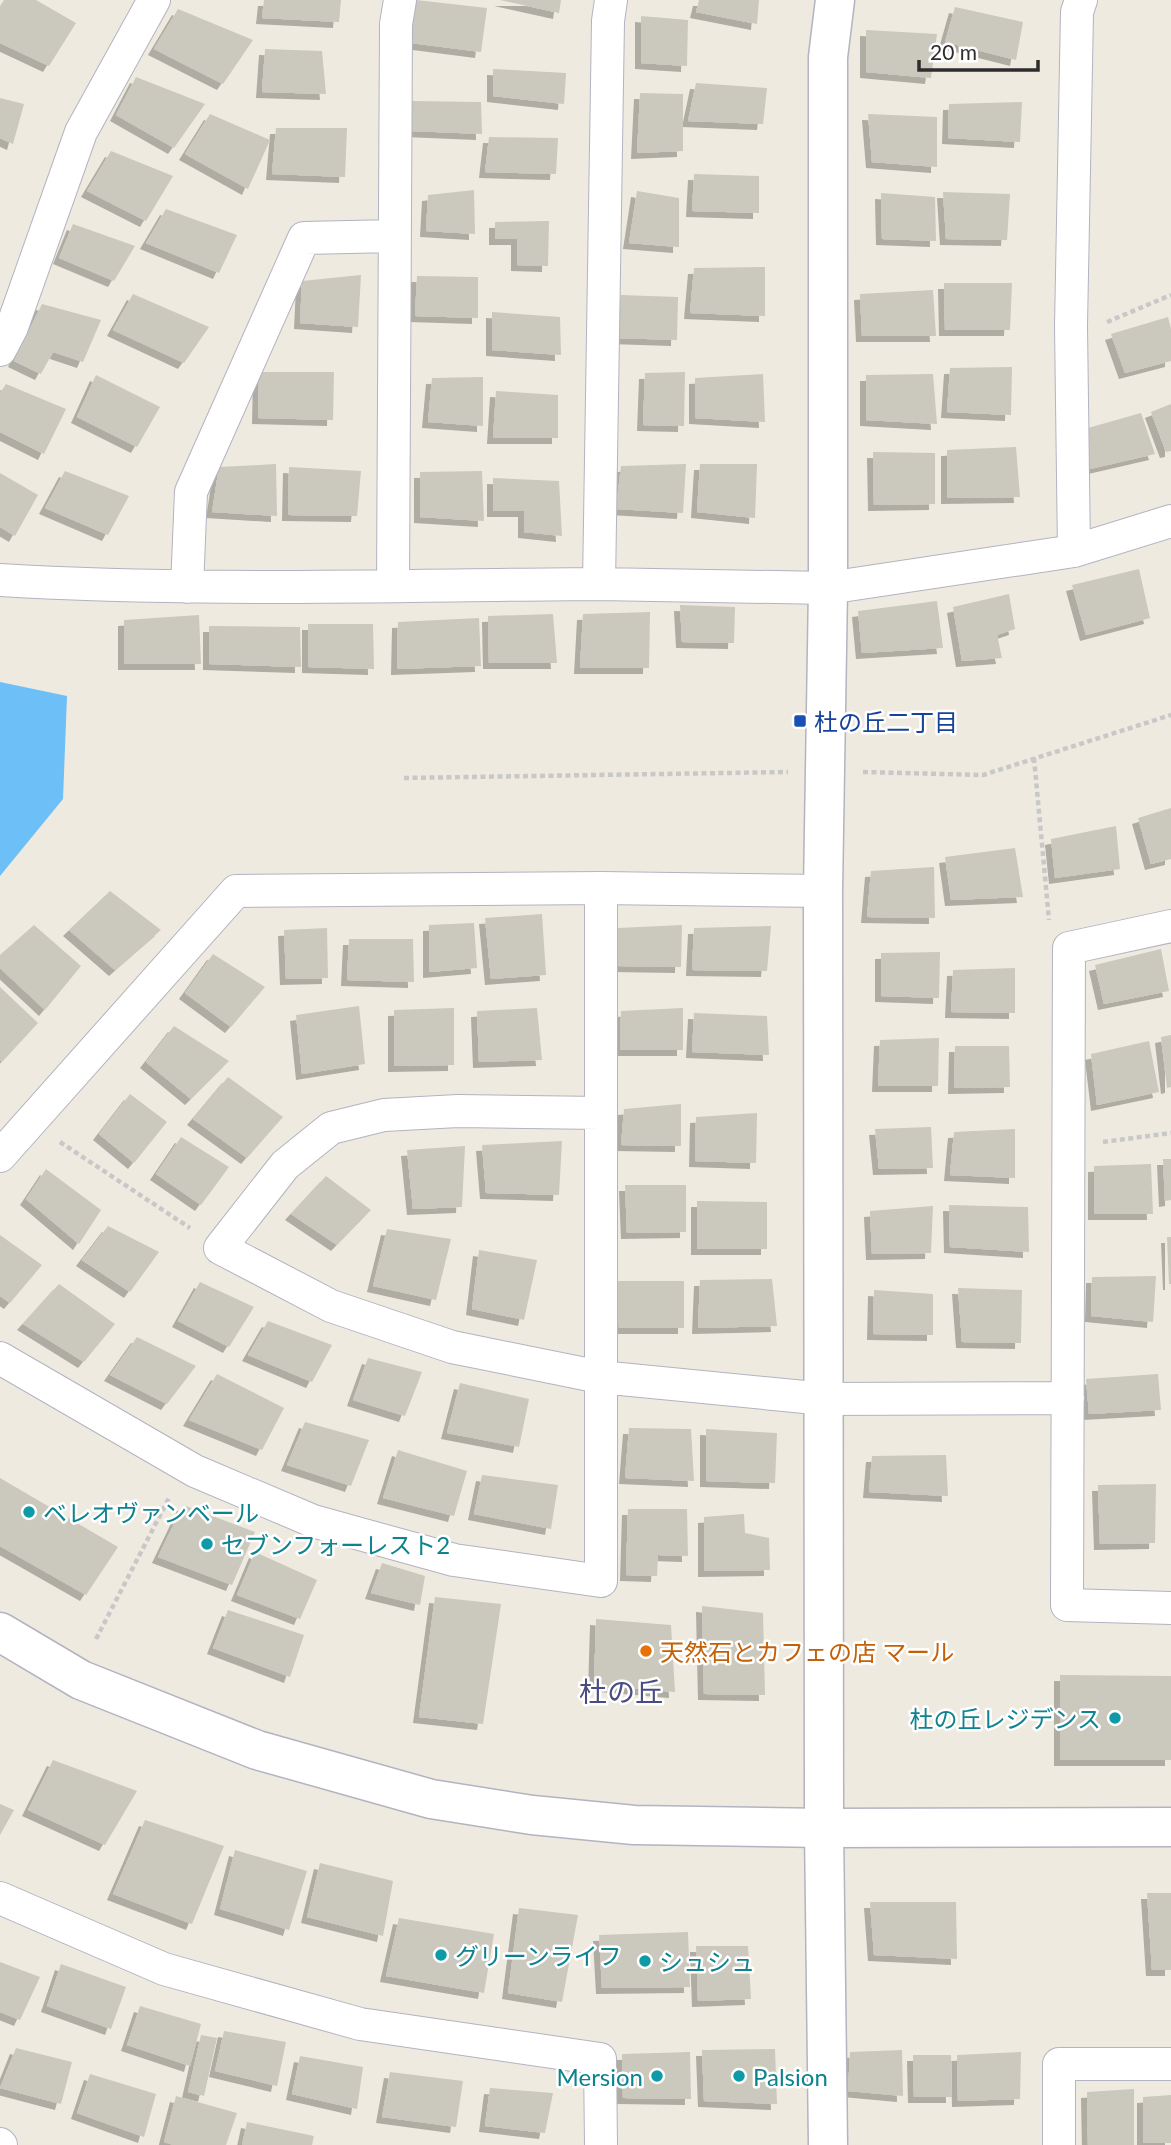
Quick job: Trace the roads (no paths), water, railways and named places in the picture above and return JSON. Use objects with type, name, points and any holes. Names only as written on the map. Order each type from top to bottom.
[{"type":"street","points":[[0,350],[12,327],[81,132],[154,0]]},
{"type":"street","points":[[393,586],[396,24],[400,0]]},
{"type":"street","points":[[599,584],[608,21],[611,0]]},
{"type":"street","points":[[828,2145],[824,1828],[823,891],[828,587],[828,57],[835,0]]},
{"type":"street","points":[[1074,551],[1071,337],[1077,12],[1081,0]]},
{"type":"street","points":[[187,587],[191,492],[304,238],[394,236]]},
{"type":"street","points":[[0,580],[101,586],[187,587],[599,584],[828,587],[1074,551],[1171,521]]},
{"type":"street","points":[[0,1156],[236,891],[601,888],[823,891]]},
{"type":"street","points":[[0,1358],[186,1467],[313,1521],[454,1560],[601,1581],[601,888]]},
{"type":"street","points":[[1171,926],[1069,948],[1068,1605],[1171,1608]]},
{"type":"street","points":[[600,1113],[458,1111],[384,1115],[331,1128],[285,1165],[220,1248],[343,1310],[452,1347],[600,1377],[825,1399],[1069,1398]]},
{"type":"street","points":[[0,1632],[81,1680],[257,1750],[431,1798],[532,1815],[634,1825],[824,1828],[1171,1827]]},
{"type":"street","points":[[0,1898],[164,1969],[360,2024],[600,2059],[601,2145]]},
{"type":"street","points":[[1059,2145],[1059,2064],[1171,2064]]},
{"type":"water","points":[[0,682],[67,696],[63,799],[0,876]]},
{"type":"place","name":"杜の丘二丁目","points":[[800,721]]},
{"type":"place","name":"ベレオヴァンベール","points":[[29,1512]]},
{"type":"place","name":"セブンフォーレスト2","points":[[207,1544]]},
{"type":"place","name":"天然石とカフェの店 マール","points":[[646,1651]]},
{"type":"place","name":"杜の丘レジデンス","points":[[1115,1718]]},
{"type":"place","name":"グリーンライフ","points":[[441,1955]]},
{"type":"place","name":"シュシュ","points":[[645,1961]]},
{"type":"place","name":"Mersion","points":[[657,2076]]},
{"type":"place","name":"Palsion","points":[[739,2076]]},
{"type":"district","name":"杜の丘","points":[[621,1691]]}]
